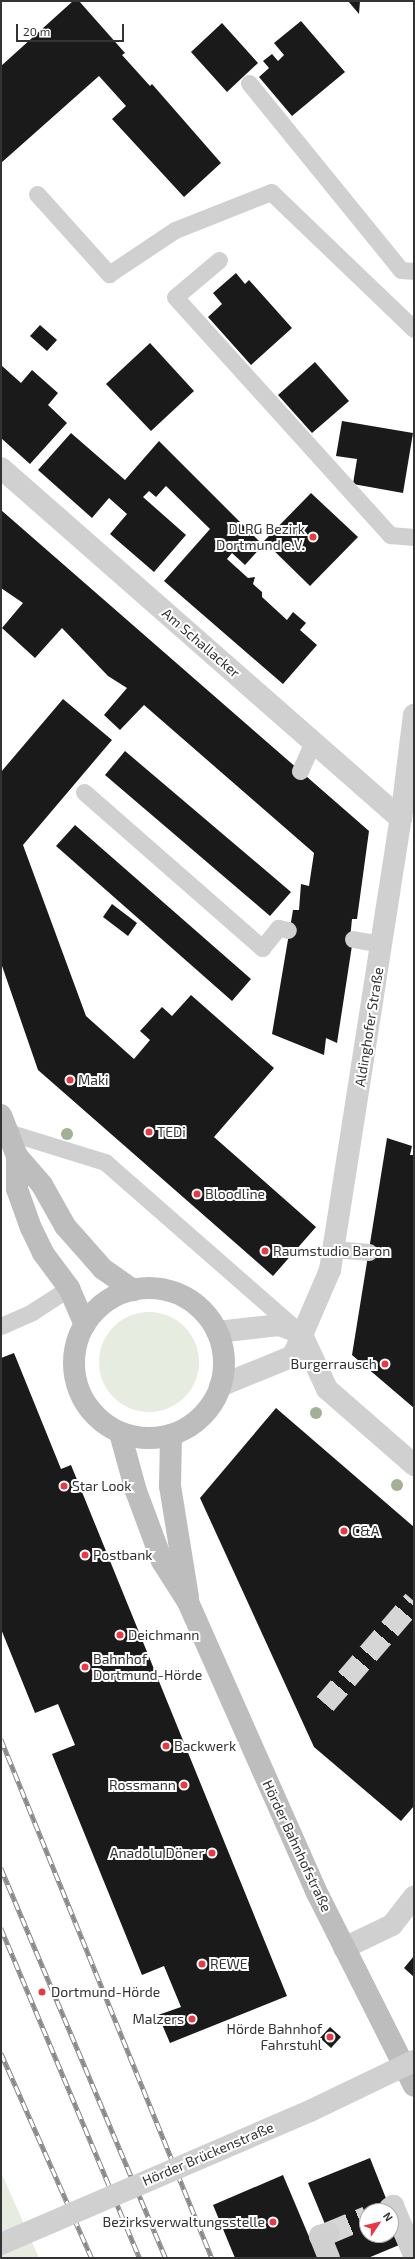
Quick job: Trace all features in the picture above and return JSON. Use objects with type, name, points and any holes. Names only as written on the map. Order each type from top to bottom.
[{"type":"main road","points":[[4,1123],[17,1156],[42,1184],[65,1226],[83,1250],[133,1290]]},
{"type":"main road","points":[[17,1156],[17,1189],[31,1228],[43,1253],[69,1288],[84,1325]]},
{"type":"main road","points":[[151,1289],[184,1297],[197,1306],[217,1332],[224,1359],[220,1386],[209,1408],[191,1425],[171,1435],[142,1438],[120,1433],[89,1408],[77,1385],[74,1358],[84,1325],[98,1308],[115,1296],[133,1290],[151,1289]]},
{"type":"main road","name":"Hörder Bahnhofstraße","points":[[120,1433],[136,1491],[162,1561],[188,1602],[344,1948],[414,2086]]},
{"type":"main road","name":"Hörder Bahnhofstraße","points":[[171,1435],[170,1486],[188,1602]]},
{"type":"street","name":"Am Schallacker","points":[[1,468],[401,819]]},
{"type":"street","name":"Aldinghofer Straße","points":[[220,1386],[293,1356],[300,1333],[330,1270],[401,819],[414,715]]},
{"type":"street","points":[[217,1332],[278,1325],[300,1333],[327,1389],[414,1465]]},
{"type":"street","points":[[344,1948],[392,1925],[414,1897]]},
{"type":"street","name":"Hörder Brückenstraße","points":[[1,2244],[310,2111],[414,2061]]},
{"type":"street","points":[[399,2218],[414,2255]]},
{"type":"street","points":[[329,2233],[320,2236],[329,2258]]},
{"type":"lane","points":[[249,83],[401,270],[414,271]]},
{"type":"lane","points":[[37,194],[109,274],[175,230],[271,192],[414,329]]},
{"type":"lane","points":[[219,260],[175,297],[390,535],[414,537]]},
{"type":"lane","points":[[300,770],[313,742]]},
{"type":"lane","points":[[84,792],[262,948],[278,928],[288,930]]},
{"type":"lane","points":[[353,939],[382,944]]},
{"type":"lane","points":[[4,1123],[105,1162],[300,1333]]},
{"type":"lane","points":[[334,1249],[369,1252]]},
{"type":"lane","points":[[1,1326],[32,1312],[69,1288]]},
{"type":"shaded area","points":[[149,1312],[159,1313],[177,1320],[191,1334],[198,1352],[198,1372],[191,1390],[177,1404],[159,1411],[149,1412],[139,1411],[121,1404],[107,1390],[100,1372],[99,1362],[100,1352],[107,1334],[121,1320],[139,1313]]},
{"type":"shaded area","points":[[1,2172],[39,2258],[1,2258]]},
{"type":"building","points":[[73,1],[79,1],[125,53],[122,55],[150,86],[152,84],[221,163],[184,197],[112,119],[126,106],[99,76],[1,163],[1,66]]},
{"type":"building","points":[[348,1],[360,1],[359,14]]},
{"type":"building","points":[[301,21],[345,72],[292,116],[259,77],[269,68],[263,61],[272,54],[278,61],[284,55],[274,43]]},
{"type":"building","points":[[222,23],[258,63],[227,92],[191,52]]},
{"type":"building","points":[[236,273],[245,284],[249,280],[292,328],[251,365],[208,317],[222,304],[213,293]]},
{"type":"building","points":[[40,325],[57,340],[47,351],[30,336]]},
{"type":"building","points":[[150,343],[194,391],[151,431],[106,384]]},
{"type":"building","points":[[315,362],[349,401],[312,433],[278,395]]},
{"type":"building","points":[[1,365],[21,383],[32,370],[58,393],[48,405],[67,423],[30,464],[1,438]]},
{"type":"building","points":[[342,421],[413,433],[403,493],[353,484],[357,459],[336,456]]},
{"type":"building","points":[[71,433],[125,480],[159,441],[263,545],[245,565],[232,553],[227,559],[248,578],[255,577],[253,584],[262,592],[262,597],[287,620],[293,612],[306,623],[300,630],[317,645],[283,684],[164,581],[210,529],[166,486],[156,497],[149,491],[143,497],[186,535],[154,572],[110,534],[127,514],[109,498],[92,518],[38,470]]},
{"type":"building","points":[[311,493],[358,537],[310,586],[264,541]]},
{"type":"building","points":[[1,510],[369,831],[357,919],[352,919],[350,939],[353,939],[337,1043],[326,1038],[324,1055],[272,1034],[293,910],[299,910],[301,884],[309,886],[314,853],[144,705],[120,730],[104,715],[127,688],[108,676],[62,628],[35,658],[2,628],[23,603],[1,588]]},
{"type":"building","points":[[63,699],[112,740],[23,845],[86,1016],[134,1059],[150,1040],[140,1031],[162,1007],[172,1016],[191,995],[274,1068],[214,1137],[316,1227],[273,1276],[38,1070],[1,963],[1,772]]},
{"type":"building","points":[[125,751],[291,892],[270,916],[105,775]]},
{"type":"building","points":[[75,825],[251,979],[232,1001],[56,846]]},
{"type":"building","points":[[112,904],[137,923],[128,936],[103,917]]},
{"type":"building","points":[[387,1138],[412,1146],[410,1155],[414,1155],[414,1408],[352,1355]]},
{"type":"building","name":"Bahnhof Dortmund-Hörde","points":[[14,1353],[61,1469],[71,1465],[287,1996],[170,2043],[158,2015],[181,2007],[164,1966],[142,1975],[52,1754],[75,1745],[58,1704],[35,1713],[1,1629],[1,1358]]},
{"type":"building","points":[[276,1408],[414,1527],[414,1806],[401,1821],[314,1747],[200,1498]]},
{"type":"building","points":[[414,1956],[414,1977],[404,1968]]},
{"type":"building","name":"Hörde Bahnhof Fahrstuhl","points":[[330,2027],[341,2037],[331,2048],[320,2038]]},
{"type":"building","points":[[370,2158],[388,2203],[359,2203],[359,2243],[399,2243],[399,2230],[404,2243],[368,2258],[339,2258],[308,2183]]},
{"type":"building","points":[[283,2175],[318,2258],[235,2258],[213,2205]]},
{"type":"tunnel","points":[[325,1704],[414,1601]]},
{"type":"tunnel","points":[[329,2233],[359,2220]]},
{"type":"railway","points":[[1,1739],[212,2258]]},
{"type":"railway","points":[[1,1868],[166,2258]]},
{"type":"railway","points":[[1,1928],[140,2258]]},
{"type":"railway","points":[[1,2053],[92,2258]]},
{"type":"place","name":"DLRG Bezirk Dortmund e.V.","points":[[313,537]]},
{"type":"place","name":"Maki","points":[[70,1080]]},
{"type":"place","name":"TEDi","points":[[149,1132]]},
{"type":"place","name":"Bloodline","points":[[197,1194]]},
{"type":"place","name":"Raumstudio Baron","points":[[265,1251]]},
{"type":"place","name":"Burgerrausch","points":[[385,1364]]},
{"type":"place","name":"Star Look","points":[[64,1486]]},
{"type":"place","name":"C&A","points":[[344,1531]]},
{"type":"place","name":"Postbank","points":[[85,1555]]},
{"type":"place","name":"Deichmann","points":[[120,1635]]},
{"type":"place","name":"Bahnhof Dortmund-Hörde","points":[[85,1667]]},
{"type":"place","name":"Backwerk","points":[[166,1746]]},
{"type":"place","name":"Rossmann","points":[[184,1785]]},
{"type":"place","name":"Anadolu Döner","points":[[212,1853]]},
{"type":"place","name":"REWE","points":[[202,1964]]},
{"type":"place","name":"Dortmund-Hörde","points":[[42,1992]]},
{"type":"place","name":"Malzers","points":[[192,2019]]},
{"type":"place","name":"Hörde Bahnhof Fahrstuhl","points":[[330,2037]]},
{"type":"place","name":"Bezirksverwaltungsstelle","points":[[273,2222]]}]
